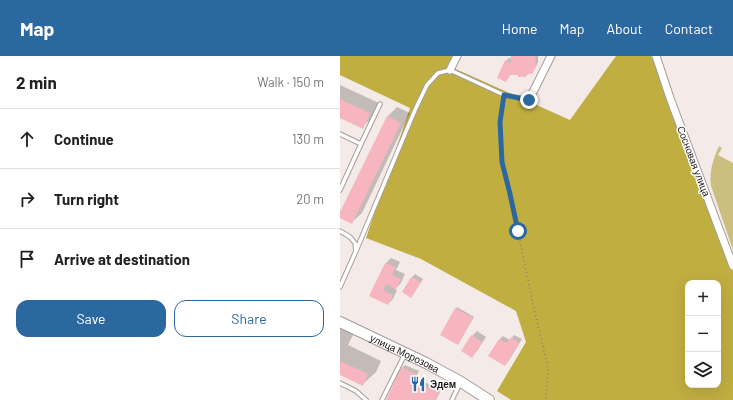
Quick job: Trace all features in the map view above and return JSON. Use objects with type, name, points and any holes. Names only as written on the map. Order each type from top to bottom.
[{"type":"street","points":[[450,70],[458,56]]},
{"type":"street","points":[[529,100],[551,56]]},
{"type":"street","name":"Сосновая улица","points":[[656,56],[670,98],[733,266]]},
{"type":"street","name":"улица Морозова","points":[[340,322],[426,363],[461,382],[489,400]]},
{"type":"lane","points":[[340,287],[415,110],[427,85],[438,73],[450,70],[504,95],[529,100]]},
{"type":"lane","points":[[340,190],[380,104]]},
{"type":"lane","points":[[340,134],[361,144]]},
{"type":"lane","points":[[340,232],[350,237],[355,243],[356,251]]},
{"type":"lane","points":[[382,400],[405,353]]},
{"type":"lane","points":[[452,400],[461,382]]},
{"type":"lane","points":[[340,383],[356,391],[366,400]]},
{"type":"path","points":[[504,95],[500,122],[502,162],[548,368],[546,400]]},
{"type":"shaded area","points":[[340,56],[454,56],[449,66],[570,120],[616,56],[651,56],[670,98],[733,266],[733,400],[511,400],[497,391],[526,342],[516,311],[421,259],[366,238],[410,108],[340,75]]},
{"type":"shaded area","points":[[719,146],[722,148],[718,155],[733,163],[733,250],[711,186],[712,166]]},
{"type":"building","points":[[511,56],[535,56],[536,66],[532,74],[526,74],[526,77],[510,75],[506,82],[497,78],[505,60],[511,63]]},
{"type":"building","points":[[340,99],[370,113],[363,129],[340,118]]},
{"type":"building","points":[[387,116],[401,123],[352,224],[340,218],[340,212]]},
{"type":"building","points":[[385,263],[396,267],[392,275],[401,279],[396,289],[386,284],[383,290],[393,295],[388,305],[369,296]]},
{"type":"building","points":[[411,277],[421,282],[411,298],[402,292]]},
{"type":"building","points":[[455,308],[473,318],[458,345],[440,335]]},
{"type":"building","points":[[471,335],[482,342],[472,358],[461,351]]},
{"type":"building","points":[[511,337],[519,343],[505,366],[488,356],[499,339],[507,343]]},
{"type":"building","points":[[340,361],[368,374],[363,386],[340,375]]},
{"type":"building","points":[[401,367],[416,374],[413,381],[428,388],[430,385],[440,389],[435,400],[386,400]]},
{"type":"place","name":"Эдем","points":[[418,384]]},
{"type":"route","points":[[518,231],[502,162],[500,122],[504,95],[529,100]]}]
